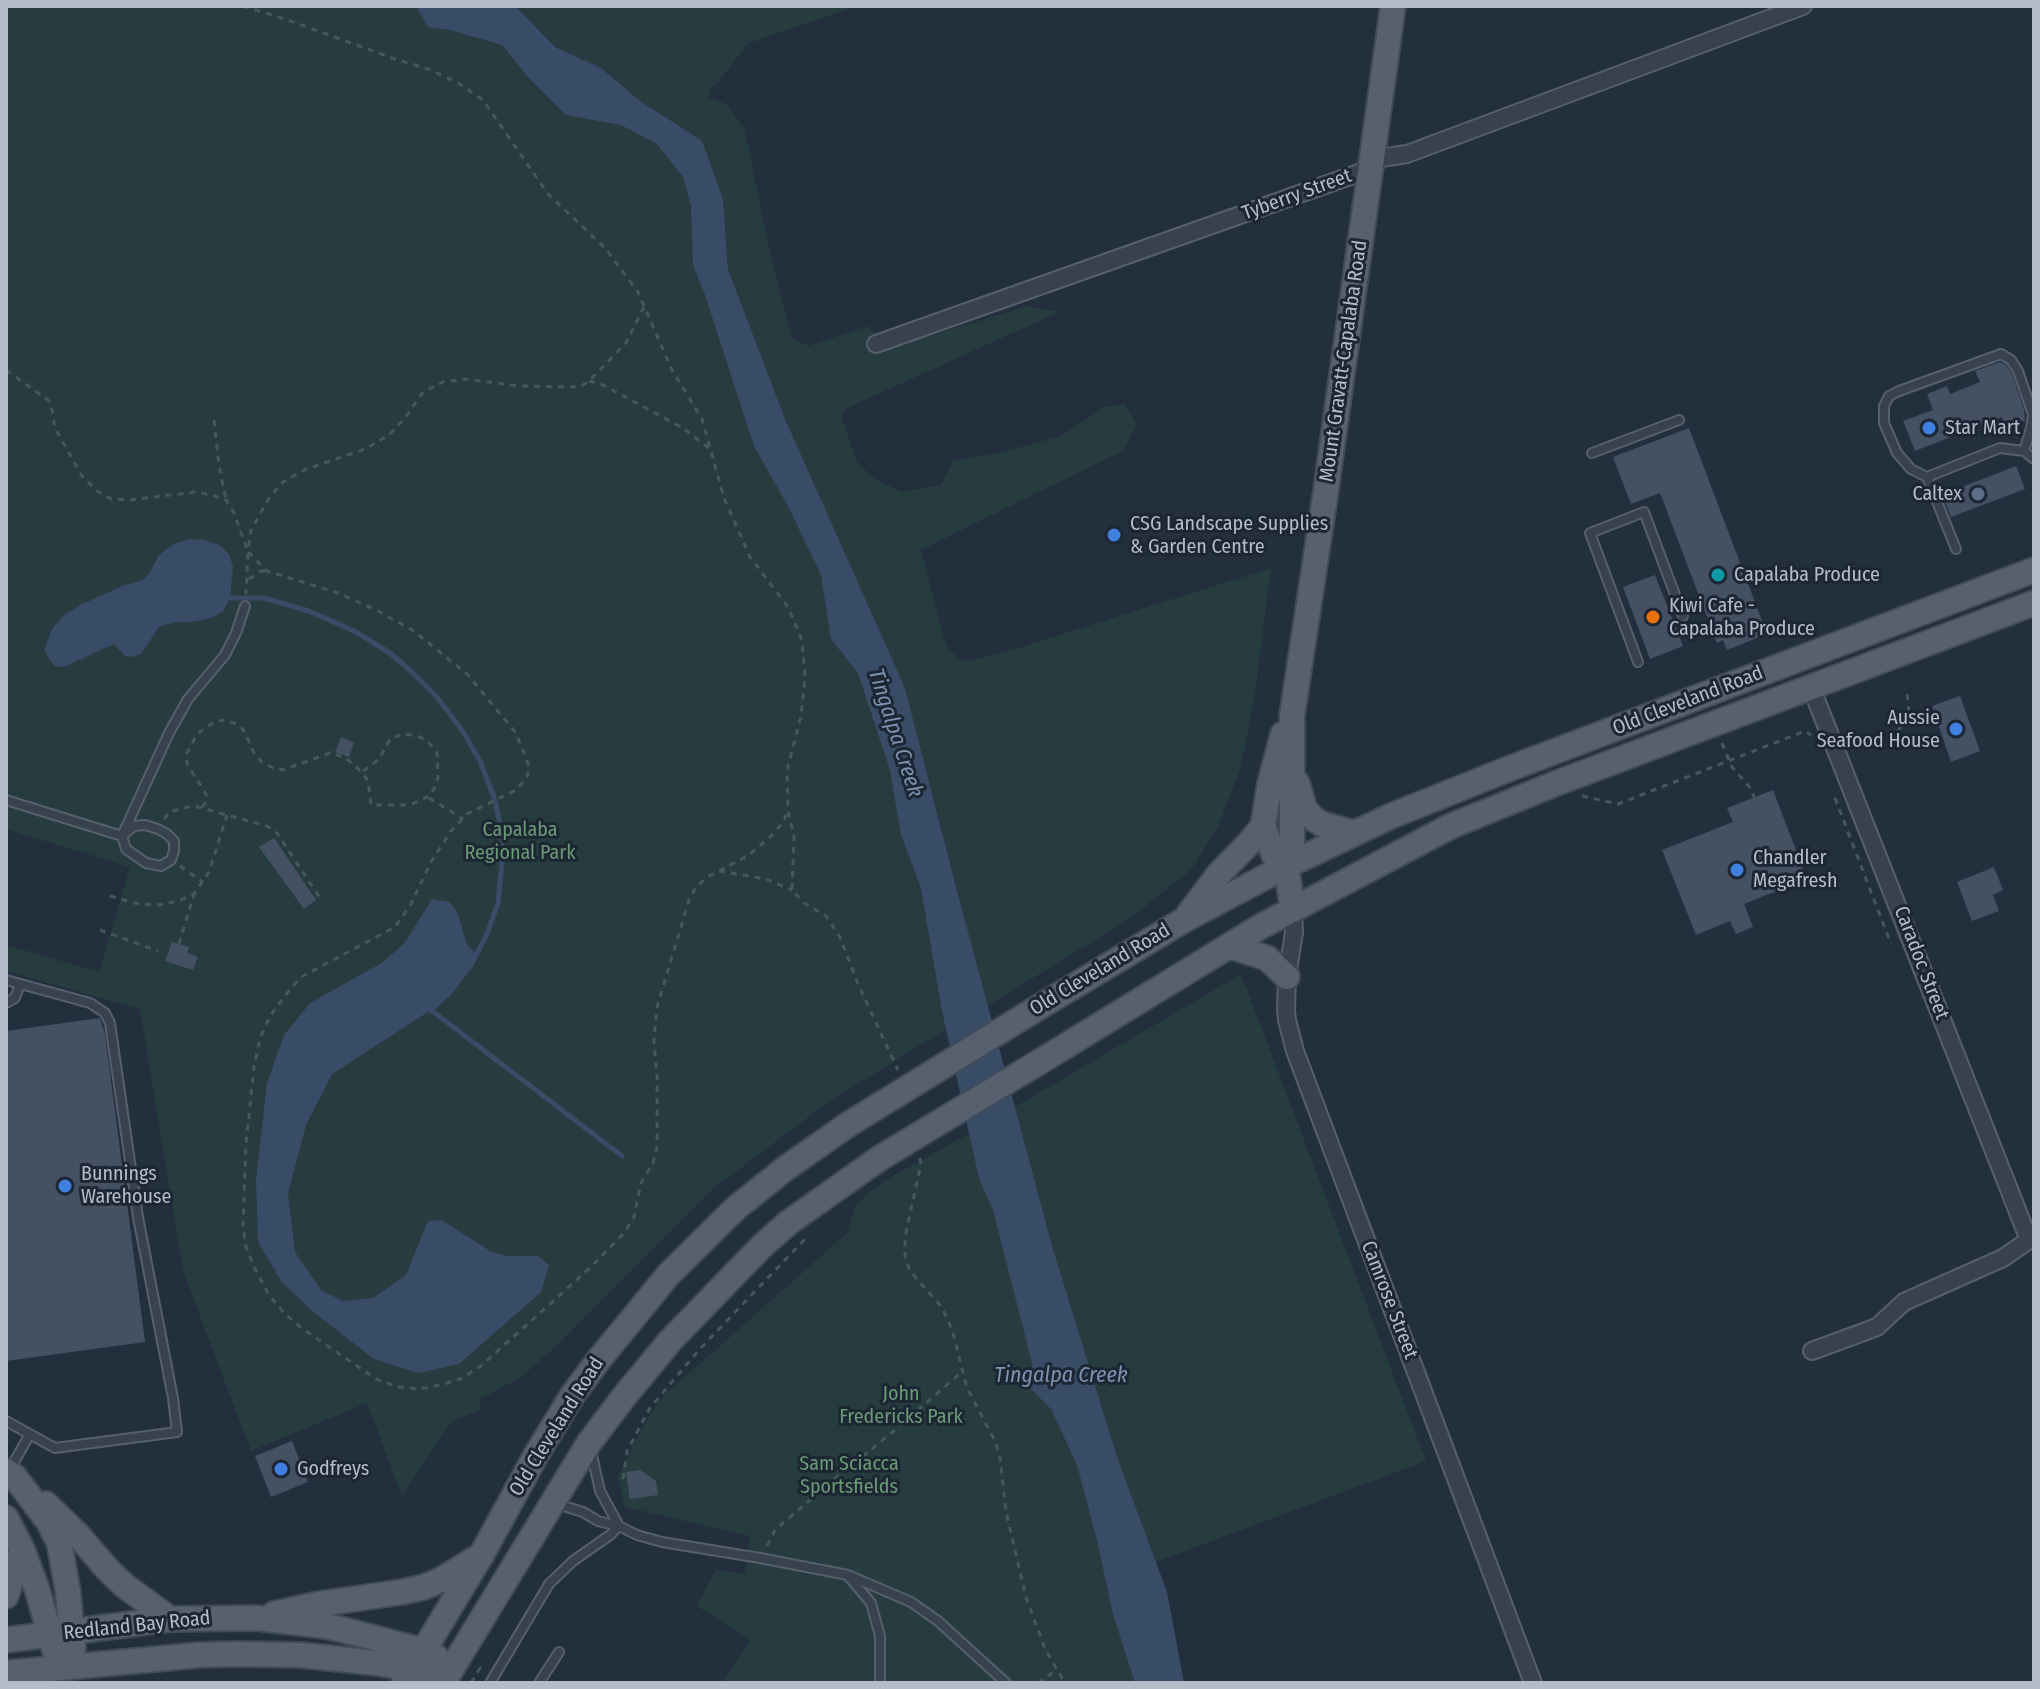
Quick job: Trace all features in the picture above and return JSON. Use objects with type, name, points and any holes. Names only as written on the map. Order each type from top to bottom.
[{"type":"main road","name":"Mount Gravatt-Capalaba Road","points":[[1293,910],[1286,866],[1292,840],[1292,716],[1393,6]]},
{"type":"main road","name":"Old Cleveland Road","points":[[413,1668],[482,1554],[536,1455],[597,1362],[636,1312],[698,1244],[736,1208],[797,1159],[849,1124],[1184,920],[1354,833],[1511,768],[2034,570]]},
{"type":"main road","name":"Old Cleveland Road","points":[[446,1677],[589,1443],[670,1341],[739,1268],[788,1223],[880,1158],[1229,946],[1451,826],[2034,603]]},
{"type":"main road","name":"Mount Gravatt-Capalaba Road","points":[[1286,866],[1274,855],[1263,826],[1281,738],[1292,716]]},
{"type":"main road","points":[[1292,765],[1305,810],[1322,824],[1354,833]]},
{"type":"main road","points":[[1184,920],[1219,874],[1263,826]]},
{"type":"main road","points":[[1229,946],[1262,955],[1287,977]]},
{"type":"main road","points":[[9,1473],[52,1509],[116,1578],[170,1619]]},
{"type":"main road","points":[[9,1473],[48,1521],[59,1542],[64,1566],[61,1634],[68,1668]]},
{"type":"main road","points":[[6,1518],[37,1589],[61,1634]]},
{"type":"main road","points":[[6,1596],[22,1549]]},
{"type":"main road","points":[[256,1618],[424,1587],[482,1554]]},
{"type":"main road","name":"Redland Bay Road","points":[[6,1640],[170,1619],[256,1618],[326,1626],[392,1641],[413,1668]]},
{"type":"main road","name":"Redland Bay Road","points":[[6,1673],[199,1655],[271,1654],[377,1663],[446,1677]]},
{"type":"main road","points":[[348,1660],[368,1683]]},
{"type":"street","name":"Tyberry Street","points":[[876,344],[1370,169],[1381,158],[1407,154],[1803,6]]},
{"type":"street","name":"Caradoc Street","points":[[1811,687],[2029,1240],[2003,1258],[1904,1302],[1877,1327],[1812,1351]]},
{"type":"street","name":"Camrose Street","points":[[1293,910],[1287,1020],[1295,1051],[1533,1683]]},
{"type":"lane","points":[[1956,549],[1927,477],[1911,469],[1897,453],[1884,423],[1884,406],[1889,396],[2001,354],[2011,360],[2018,371],[2033,415],[2024,451]]},
{"type":"lane","points":[[1592,453],[1679,420]]},
{"type":"lane","points":[[1927,477],[2000,448],[2024,451],[2034,459]]},
{"type":"lane","points":[[1638,662],[1590,533],[1644,512],[1683,616]]},
{"type":"lane","points":[[122,836],[134,826],[158,829],[174,841],[171,860],[161,866],[146,863],[126,849],[122,836],[169,733],[188,699],[225,655],[245,606]]},
{"type":"lane","points":[[6,800],[122,836]]},
{"type":"lane","points":[[6,980],[90,1003],[105,1013],[110,1023],[138,1217],[177,1432],[55,1448],[6,1421]]},
{"type":"lane","points":[[6,1003],[15,998],[20,984]]},
{"type":"lane","points":[[9,1473],[30,1434]]},
{"type":"lane","points":[[589,1443],[600,1491],[619,1526]]},
{"type":"lane","points":[[552,1502],[662,1542],[848,1575],[911,1602],[938,1621],[1006,1683]]},
{"type":"lane","points":[[490,1683],[549,1584],[619,1526]]},
{"type":"lane","points":[[848,1575],[871,1603],[880,1636],[880,1683]]},
{"type":"lane","points":[[539,1683],[559,1652]]},
{"type":"path","points":[[243,6],[431,70],[483,100],[548,194],[605,248],[638,292],[672,370],[702,419],[724,498],[750,557],[788,607],[802,640],[805,677],[801,716],[787,771],[788,810],[794,837],[792,890]]},
{"type":"path","points":[[246,592],[251,530],[269,498],[283,482],[304,470],[365,449],[389,435],[423,392],[443,382],[465,379],[520,386],[580,387],[626,343],[644,307]]},
{"type":"path","points":[[6,370],[48,400],[55,428],[82,476],[97,491],[111,499],[130,500],[195,492],[226,500]]},
{"type":"path","points":[[589,381],[603,385],[683,428],[711,449]]},
{"type":"path","points":[[214,420],[226,500],[248,552],[267,571]]},
{"type":"path","points":[[247,581],[261,571],[267,571],[338,593],[414,631],[468,675],[516,733],[529,766],[527,777],[516,790],[467,814],[451,831],[395,927],[303,976],[270,1016],[260,1038],[246,1144],[243,1225],[246,1247],[269,1295],[284,1313],[376,1379],[398,1387],[419,1389],[460,1379],[481,1366],[591,1267],[625,1232],[634,1217],[641,1183],[653,1163],[657,1146],[654,1041],[657,1007],[689,900],[696,887],[706,878],[749,855],[769,838],[783,823],[788,810]]},
{"type":"path","points":[[1897,732],[1909,716],[1907,688]]},
{"type":"path","points":[[202,807],[206,794],[187,764],[187,753],[197,734],[214,722],[224,720],[243,729],[255,755],[273,768],[283,770],[330,753],[344,757],[368,781],[371,805],[410,805],[427,797],[438,778],[437,752],[418,736],[404,734],[391,738],[379,759],[362,772]]},
{"type":"path","points":[[1714,723],[1728,760],[1754,797]]},
{"type":"path","points":[[1577,795],[1618,804],[1805,731],[1813,739]]},
{"type":"path","points":[[427,797],[463,819]]},
{"type":"path","points":[[1835,798],[1891,944]]},
{"type":"path","points":[[158,829],[170,812],[202,807],[267,826],[277,833],[320,898]]},
{"type":"path","points":[[179,944],[194,894],[213,861],[227,815]]},
{"type":"path","points":[[171,860],[203,882]]},
{"type":"path","points":[[719,871],[766,879],[792,890],[804,903],[826,916],[840,937],[899,1074]]},
{"type":"path","points":[[110,896],[138,904],[157,905],[194,894]]},
{"type":"path","points":[[100,930],[158,951]]},
{"type":"path","points":[[919,1152],[921,1164],[905,1237],[905,1257],[910,1271],[941,1306],[952,1329],[967,1388],[994,1439],[1000,1457],[1006,1512],[1026,1597],[1045,1649],[1065,1683]]},
{"type":"path","points":[[623,1479],[627,1451],[650,1408],[698,1351],[812,1232]]},
{"type":"path","points":[[760,1558],[775,1530],[963,1371]]},
{"type":"path","points":[[1038,1683],[1056,1670]]},
{"type":"green space","name":"Capalaba Regional Park","points":[[6,6],[461,6],[686,157],[706,257],[857,612],[969,1015],[830,1101],[713,1189],[558,1345],[521,1377],[479,1400],[482,1410],[452,1421],[402,1496],[367,1403],[251,1451],[183,1271],[140,1009],[6,971],[6,945],[99,972],[130,867],[6,829]]},
{"type":"green space","points":[[515,6],[857,6],[749,43],[711,88],[709,98],[726,104],[745,129],[770,253],[792,338],[808,346],[867,326],[890,347],[1027,306],[1059,312],[845,409],[842,417],[857,462],[873,478],[902,492],[941,485],[953,461],[999,453],[1061,436],[1105,407],[1125,404],[1137,426],[1122,451],[921,550],[944,638],[948,648],[958,658],[969,661],[1012,650],[1271,568],[1255,695],[1241,767],[1218,827],[1191,870],[1125,922],[987,1006],[905,688],[785,419],[728,269],[723,199],[640,101],[601,68],[555,47]]},
{"type":"green space","points":[[1241,974],[1426,1461],[1124,1574],[1151,1683],[722,1683],[750,1640],[697,1606],[716,1570],[745,1574],[750,1536],[625,1507],[618,1477],[659,1400],[847,1233],[855,1205],[881,1183]]},
{"type":"water","name":"Tingalpa Creek","points":[[416,6],[515,6],[555,47],[601,68],[640,101],[702,141],[723,199],[728,269],[785,419],[905,688],[1052,1246],[1118,1460],[1167,1592],[1184,1683],[1135,1683],[1113,1614],[1077,1465],[1051,1409],[1031,1389],[1032,1363],[993,1210],[979,1178],[942,1011],[921,888],[901,835],[890,770],[858,673],[831,639],[821,575],[788,506],[754,446],[693,265],[691,206],[683,177],[657,144],[621,125],[566,115],[528,77],[502,45],[428,27]]},
{"type":"water","points":[[188,539],[219,545],[229,554],[233,567],[230,598],[223,611],[212,618],[174,622],[159,627],[141,654],[133,657],[125,656],[114,644],[64,667],[54,666],[44,650],[52,629],[64,615],[125,585],[141,581],[149,574],[159,555],[172,545]]},
{"type":"water","points":[[432,899],[449,902],[457,911],[467,945],[477,954],[450,992],[431,1010],[332,1074],[306,1125],[288,1193],[295,1252],[321,1290],[343,1301],[373,1298],[406,1275],[428,1221],[442,1220],[490,1251],[506,1256],[538,1256],[549,1265],[541,1292],[459,1364],[418,1373],[374,1359],[312,1311],[281,1281],[258,1242],[256,1180],[267,1083],[284,1035],[310,1003],[380,964],[404,944]]},
{"type":"building","points":[[2000,362],[2012,374],[2025,421],[2004,424],[2002,417],[1915,451],[1903,421],[1933,410],[1927,394],[1947,386],[1950,394],[1980,382],[1975,371]]},
{"type":"building","name":"Capalaba Produce","points":[[1689,428],[1767,634],[1727,650],[1723,640],[1717,643],[1660,493],[1631,504],[1613,457]]},
{"type":"building","points":[[2016,466],[2025,489],[1951,517],[1942,495]]},
{"type":"building","name":"Kiwi Cafe - Capalaba Produce","points":[[1655,575],[1683,646],[1650,659],[1623,587]]},
{"type":"building","name":"Aussie Seafood House","points":[[1960,696],[1980,751],[1951,762],[1932,706]]},
{"type":"building","points":[[341,737],[354,743],[349,757],[335,752]]},
{"type":"building","name":"Chandler Megafresh","points":[[1773,790],[1807,879],[1744,904],[1753,927],[1736,934],[1730,921],[1696,935],[1662,850],[1733,822],[1727,808]]},
{"type":"building","points":[[274,838],[316,900],[304,909],[259,847]]},
{"type":"building","points":[[1994,867],[2003,890],[1993,895],[1999,911],[1972,921],[1957,882]]},
{"type":"building","points":[[172,942],[189,947],[187,953],[198,957],[193,970],[165,961]]},
{"type":"building","name":"Bunnings Warehouse","points":[[100,1018],[105,1034],[145,1342],[6,1361],[6,1031]]},
{"type":"building","name":"Godfreys","points":[[292,1441],[308,1482],[271,1497],[255,1456]]},
{"type":"building","points":[[640,1470],[656,1481],[658,1495],[630,1499],[626,1472]]},
{"type":"waterway","points":[[230,598],[264,598],[309,611],[356,632],[390,653],[412,672],[437,697],[462,730],[480,761],[495,800],[501,830],[502,862],[498,903],[471,965],[431,1010],[622,1156]]},
{"type":"place","name":"Star Mart","points":[[1929,428]]},
{"type":"place","name":"Caltex","points":[[1978,494]]},
{"type":"place","name":"CSG Landscape Supplies & Garden Centre","points":[[1114,535]]},
{"type":"place","name":"Capalaba Produce","points":[[1718,575]]},
{"type":"place","name":"Kiwi Cafe - Capalaba Produce","points":[[1653,617]]},
{"type":"place","name":"Aussie Seafood House","points":[[1956,729]]},
{"type":"place","name":"Chandler Megafresh","points":[[1737,870]]},
{"type":"place","name":"Bunnings Warehouse","points":[[65,1186]]},
{"type":"place","name":"Godfreys","points":[[281,1469]]},
{"type":"park label","name":"John Fredericks Park","points":[[901,1406]]},
{"type":"park label","name":"Sam Sciacca Sportsfields","points":[[849,1476]]}]
